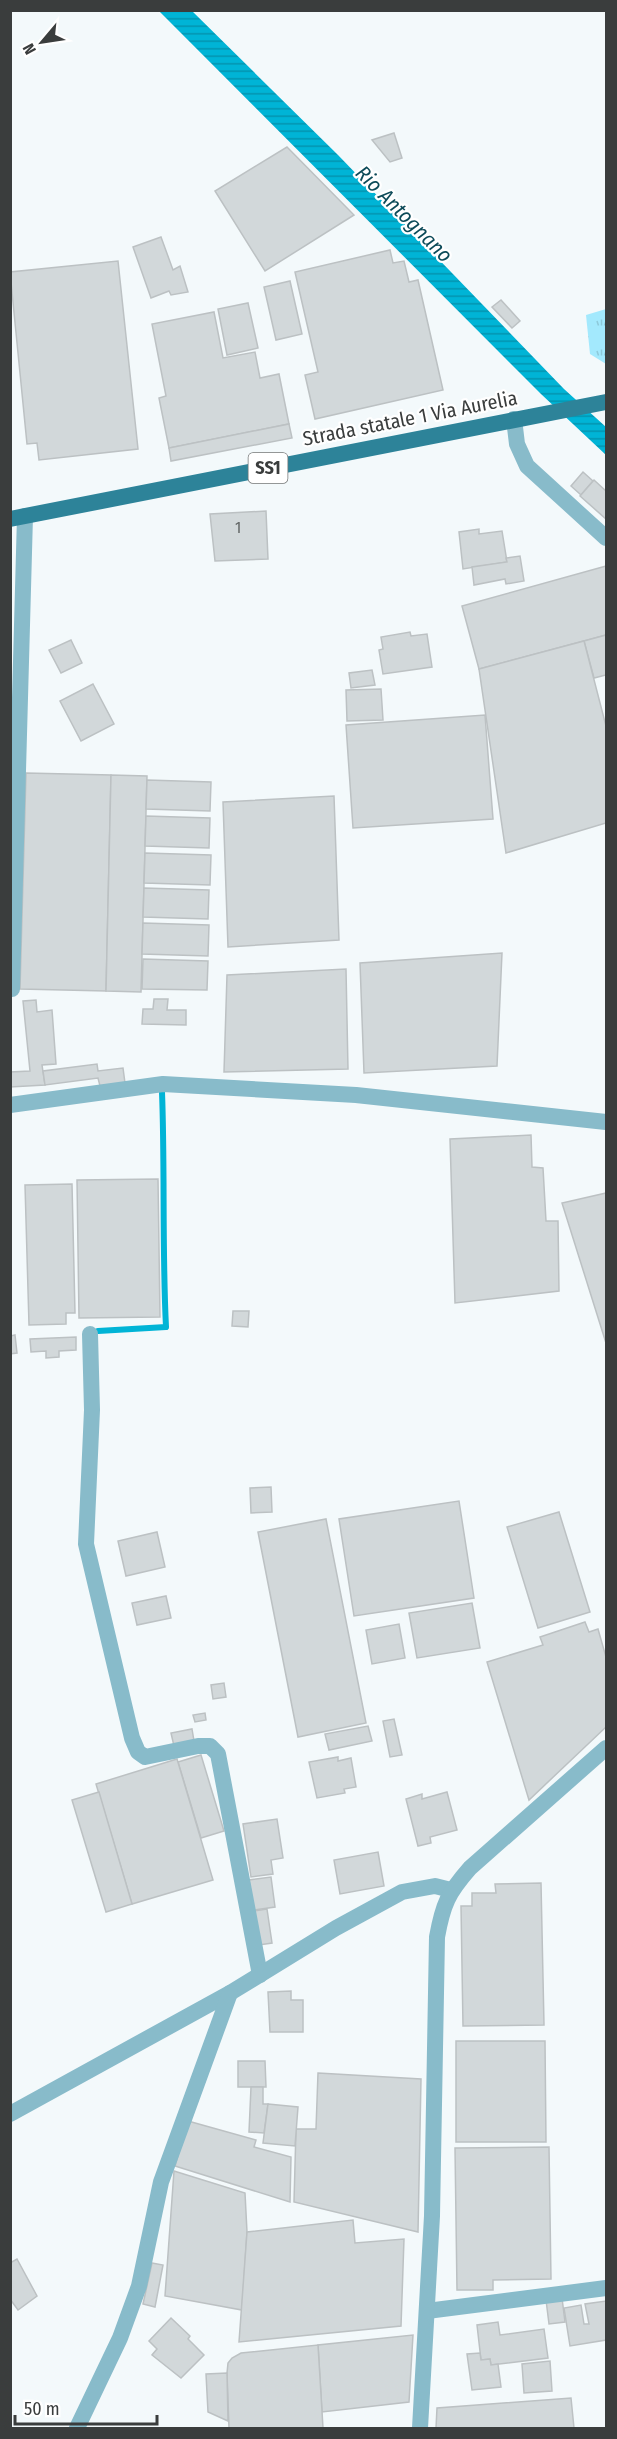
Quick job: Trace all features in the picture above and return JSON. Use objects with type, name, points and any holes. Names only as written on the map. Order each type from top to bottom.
[{"type":"main road","name":"Strada statale 1 Via Aurelia","points":[[18,517],[606,402]]},
{"type":"street","points":[[519,418],[517,444],[526,466],[606,538]]},
{"type":"street","points":[[12,989],[18,517]]},
{"type":"street","points":[[10,1105],[163,1084],[356,1095],[606,1122]]},
{"type":"street","points":[[90,1334],[92,1410],[86,1544],[132,1738],[138,1752],[145,1757],[198,1746],[210,1746],[218,1754],[260,1975]]},
{"type":"street","points":[[420,2428],[432,2216],[437,1937],[442,1913],[451,1890],[470,1868],[606,1748]]},
{"type":"street","points":[[10,2114],[230,1993],[336,1928],[402,1892],[435,1886],[451,1890]]},
{"type":"street","points":[[77,2428],[120,2338],[139,2286],[161,2182],[230,1993]]},
{"type":"street","points":[[427,2311],[606,2288]]},
{"type":"green space","points":[[606,309],[606,364],[590,354],[586,315]]},
{"type":"shaded area","points":[[159,11],[192,11],[338,155],[564,389],[606,427],[606,455],[541,394]]},
{"type":"building","points":[[394,133],[402,158],[390,162],[372,140]]},
{"type":"building","points":[[287,147],[354,215],[265,271],[215,191]]},
{"type":"building","points":[[161,237],[173,270],[180,266],[188,292],[171,295],[169,291],[151,298],[133,247]]},
{"type":"building","points":[[390,250],[393,263],[404,261],[409,282],[418,280],[443,390],[315,419],[305,375],[318,372],[295,272]]},
{"type":"building","points":[[118,261],[138,449],[39,460],[37,443],[27,444],[10,272]]},
{"type":"building","points":[[290,281],[302,334],[276,340],[264,287]]},
{"type":"building","points":[[501,300],[520,321],[512,328],[492,307]]},
{"type":"building","points":[[248,303],[258,348],[227,355],[218,309]]},
{"type":"building","points":[[214,312],[223,358],[255,352],[260,378],[279,374],[289,424],[169,448],[159,398],[166,396],[152,324]]},
{"type":"building","points":[[289,424],[292,438],[171,461],[169,448]]},
{"type":"building","points":[[583,472],[593,481],[581,495],[571,486]]},
{"type":"building","points":[[594,480],[606,491],[606,519],[580,496]]},
{"type":"building","points":[[266,511],[268,559],[215,561],[210,514]]},
{"type":"building","points":[[479,529],[479,534],[502,531],[507,562],[463,569],[459,532]]},
{"type":"building","points":[[520,556],[524,581],[506,584],[505,579],[474,585],[472,567],[507,562],[506,558]]},
{"type":"building","points":[[606,566],[606,635],[479,669],[462,606]]},
{"type":"building","points":[[410,632],[411,636],[427,634],[432,667],[383,674],[379,650],[383,649],[381,637]]},
{"type":"building","points":[[606,635],[606,675],[594,678],[584,641]]},
{"type":"building","points":[[71,640],[82,663],[61,673],[49,650]]},
{"type":"building","points":[[584,641],[606,726],[606,823],[506,853],[479,669]]},
{"type":"building","points":[[372,670],[375,685],[351,688],[349,673]]},
{"type":"building","points":[[93,684],[114,724],[81,741],[60,701]]},
{"type":"building","points":[[381,689],[383,720],[347,721],[346,690]]},
{"type":"building","points":[[485,715],[493,819],[353,828],[346,725]]},
{"type":"building","points":[[26,773],[111,775],[106,991],[20,989]]},
{"type":"building","points":[[111,775],[147,776],[141,992],[106,991]]},
{"type":"building","points":[[147,780],[211,782],[210,811],[146,809]]},
{"type":"building","points":[[334,796],[339,940],[228,947],[223,802]]},
{"type":"building","points":[[146,816],[210,818],[209,848],[145,846]]},
{"type":"building","points":[[145,853],[211,855],[210,885],[144,883]]},
{"type":"building","points":[[144,888],[209,890],[208,919],[143,917]]},
{"type":"building","points":[[143,923],[209,925],[208,956],[142,954]]},
{"type":"building","points":[[502,953],[497,1066],[364,1073],[360,963]]},
{"type":"building","points":[[143,959],[208,961],[207,990],[142,989]]},
{"type":"building","points":[[346,969],[348,1069],[224,1072],[227,975]]},
{"type":"building","points":[[154,999],[168,999],[167,1010],[186,1010],[186,1025],[142,1024],[143,1009],[153,1009]]},
{"type":"building","points":[[36,1000],[37,1012],[52,1010],[56,1064],[42,1065],[45,1085],[10,1087],[10,1072],[30,1071],[23,1001]]},
{"type":"building","points":[[97,1064],[98,1071],[123,1068],[125,1083],[100,1086],[98,1078],[45,1085],[43,1071]]},
{"type":"building","points":[[531,1135],[532,1167],[543,1168],[546,1221],[558,1221],[559,1291],[455,1303],[450,1139]]},
{"type":"building","points":[[158,1179],[160,1317],[79,1318],[77,1180]]},
{"type":"building","points":[[72,1184],[75,1313],[66,1313],[66,1324],[29,1325],[25,1185]]},
{"type":"building","points":[[606,1193],[606,1343],[562,1203]]},
{"type":"building","points":[[233,1311],[249,1311],[248,1327],[232,1326]]},
{"type":"building","points":[[15,1335],[17,1353],[10,1354],[10,1336]]},
{"type":"building","points":[[76,1337],[76,1350],[59,1351],[59,1357],[46,1358],[46,1351],[31,1352],[30,1339]]},
{"type":"building","points":[[271,1487],[272,1512],[251,1513],[250,1488]]},
{"type":"building","points":[[459,1501],[474,1598],[354,1616],[339,1519]]},
{"type":"building","points":[[559,1512],[590,1612],[538,1628],[507,1527]]},
{"type":"building","points":[[326,1519],[366,1723],[298,1737],[258,1532]]},
{"type":"building","points":[[157,1532],[165,1567],[126,1576],[118,1541]]},
{"type":"building","points":[[166,1596],[171,1618],[137,1625],[132,1603]]},
{"type":"building","points":[[472,1603],[480,1648],[417,1658],[409,1613]]},
{"type":"building","points":[[585,1622],[589,1632],[598,1629],[606,1657],[606,1727],[529,1800],[487,1662],[543,1645],[540,1637]]},
{"type":"building","points":[[399,1624],[405,1658],[372,1664],[366,1630]]},
{"type":"building","points":[[224,1683],[226,1697],[213,1699],[211,1685]]},
{"type":"building","points":[[205,1713],[206,1720],[195,1722],[193,1715]]},
{"type":"building","points":[[394,1719],[402,1755],[390,1757],[383,1721]]},
{"type":"building","points":[[368,1726],[372,1741],[329,1750],[325,1734]]},
{"type":"building","points":[[192,1729],[194,1741],[174,1746],[171,1733]]},
{"type":"building","points":[[201,1755],[224,1831],[201,1838],[178,1762]]},
{"type":"building","points":[[338,1757],[338,1761],[351,1758],[356,1787],[344,1789],[345,1793],[317,1798],[309,1762]]},
{"type":"building","points":[[177,1759],[213,1880],[132,1904],[96,1784]]},
{"type":"building","points":[[99,1792],[132,1904],[106,1912],[72,1800]]},
{"type":"building","points":[[447,1792],[457,1830],[430,1837],[431,1843],[418,1846],[406,1799],[422,1794],[422,1799]]},
{"type":"building","points":[[277,1819],[283,1858],[271,1860],[273,1874],[251,1877],[243,1824]]},
{"type":"building","points":[[378,1852],[384,1886],[340,1894],[334,1860]]},
{"type":"building","points":[[271,1877],[275,1907],[254,1910],[249,1880]]},
{"type":"building","points":[[541,1883],[544,2025],[463,2026],[461,1906],[472,1906],[472,1893],[496,1893],[495,1884]]},
{"type":"building","points":[[267,1909],[272,1943],[259,1945],[254,1911]]},
{"type":"building","points":[[291,1991],[291,2000],[303,2000],[303,2032],[270,2032],[268,1992]]},
{"type":"building","points":[[456,2041],[545,2041],[546,2142],[456,2142]]},
{"type":"building","points":[[238,2061],[265,2061],[266,2087],[238,2087]]},
{"type":"building","points":[[318,2073],[421,2079],[418,2232],[294,2202],[296,2129],[316,2129]]},
{"type":"building","points":[[251,2087],[263,2087],[263,2104],[268,2104],[264,2133],[249,2132]]},
{"type":"building","points":[[268,2104],[298,2107],[295,2146],[263,2143]]},
{"type":"building","points":[[188,2121],[256,2140],[254,2147],[291,2157],[290,2202],[175,2166]]},
{"type":"building","points":[[549,2147],[551,2279],[493,2280],[493,2290],[457,2290],[455,2148]]},
{"type":"building","points":[[174,2171],[245,2193],[247,2232],[242,2310],[165,2296]]},
{"type":"building","points":[[353,2220],[355,2243],[404,2239],[401,2326],[239,2342],[247,2232]]},
{"type":"building","points":[[17,2259],[37,2296],[18,2310],[10,2299],[10,2263]]},
{"type":"building","points":[[152,2263],[163,2265],[155,2307],[143,2304]]},
{"type":"building","points":[[562,2298],[565,2322],[549,2324],[546,2300]]},
{"type":"building","points":[[606,2301],[606,2340],[570,2346],[564,2308],[581,2305],[584,2324],[589,2324],[585,2304]]},
{"type":"building","points":[[171,2318],[190,2336],[188,2339],[204,2355],[181,2378],[152,2355],[157,2349],[149,2341]]},
{"type":"building","points":[[498,2322],[500,2335],[544,2329],[548,2358],[491,2365],[490,2359],[481,2360],[477,2325]]},
{"type":"building","points":[[413,2335],[409,2402],[322,2412],[318,2345]]},
{"type":"building","points":[[318,2345],[323,2428],[229,2428],[227,2373],[228,2363],[232,2358],[241,2353]]},
{"type":"building","points":[[480,2353],[481,2360],[490,2359],[491,2365],[498,2364],[501,2387],[472,2390],[467,2354]]},
{"type":"building","points":[[550,2361],[552,2391],[524,2393],[522,2364]]},
{"type":"building","points":[[227,2373],[228,2421],[208,2412],[206,2374]]},
{"type":"building","points":[[571,2398],[574,2428],[436,2428],[437,2408]]},
{"type":"waterway","points":[[98,1331],[166,1327],[162,1092]]},
{"type":"water label","name":"Rio Antognano","points":[[404,214]]}]
